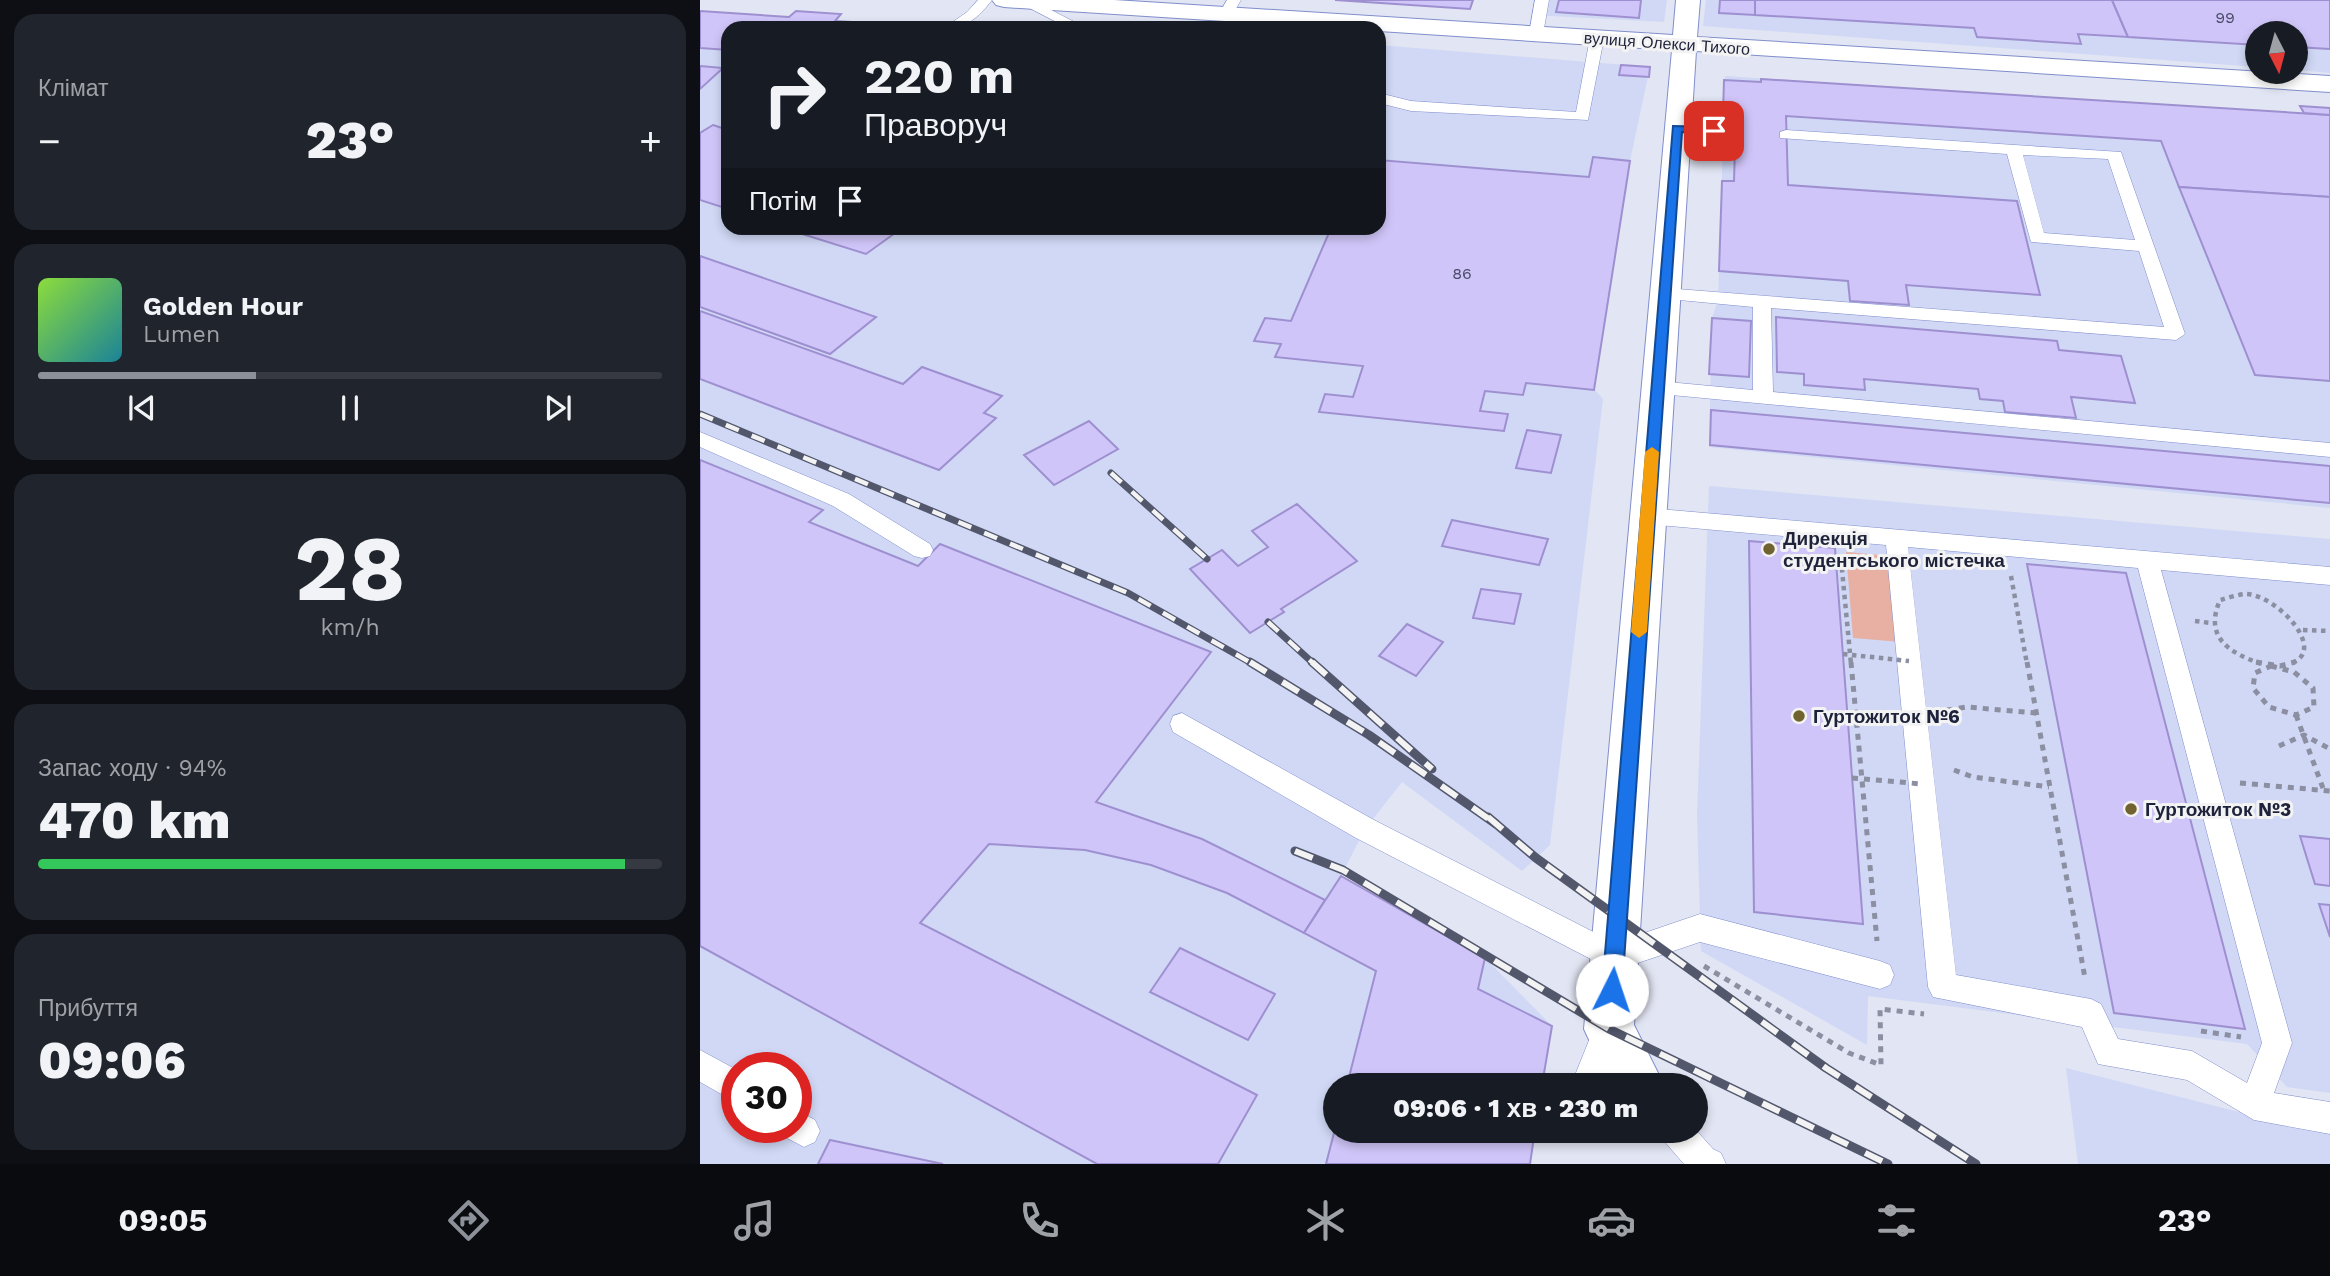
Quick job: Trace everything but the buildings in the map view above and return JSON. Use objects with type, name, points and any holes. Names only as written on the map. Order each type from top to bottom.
[{"type":"street","name":"вулиця Олекси Тихого","points":[[1015,0],[1230,7],[1535,34],[2330,85]]},
{"type":"street","points":[[1631,1073],[1609,1029],[1676,128],[1688,0]]},
{"type":"lane","points":[[962,21],[972,15],[985,0]]},
{"type":"lane","points":[[1015,0],[1063,21]]},
{"type":"lane","points":[[1535,34],[1542,0]]},
{"type":"lane","points":[[1386,100],[1411,106],[1583,117],[1597,38]]},
{"type":"lane","points":[[1676,128],[1734,131]]},
{"type":"lane","points":[[1664,294],[2176,334],[2115,155],[1786,135]]},
{"type":"lane","points":[[2014,150],[2037,238],[2146,246]]},
{"type":"lane","points":[[1762,303],[1763,397]]},
{"type":"lane","points":[[1657,388],[2330,450]]},
{"type":"lane","points":[[700,439],[841,500],[922,550]]},
{"type":"lane","points":[[1647,516],[2330,576]]},
{"type":"lane","points":[[1896,538],[1943,987],[2091,1014],[2109,1053],[2192,1066],[2254,1105],[2330,1118]]},
{"type":"lane","points":[[2147,559],[2204,780],[2277,1043],[2254,1105]]},
{"type":"lane","points":[[1182,724],[1365,829],[1614,957],[1700,929],[1880,975]]},
{"type":"lane","points":[[1591,1073],[1609,1029]]},
{"type":"lane","points":[[700,1065],[721,1078]]},
{"type":"lane","points":[[1686,1143],[1703,1162],[1710,1164]]},
{"type":"path","points":[[2006,548],[2091,1014]]},
{"type":"path","points":[[1840,549],[1880,975]]},
{"type":"path","points":[[2303,629],[2292,615],[2262,598],[2231,595],[2220,600],[2212,610],[2211,623],[2219,638],[2250,660],[2271,666],[2294,672],[2313,688],[2314,707],[2296,715],[2269,706],[2253,688],[2255,673],[2271,666],[2289,664],[2302,657],[2307,644],[2303,629]]},
{"type":"path","points":[[2303,629],[2330,631]]},
{"type":"path","points":[[1843,654],[1909,661]]},
{"type":"path","points":[[1915,715],[1967,707],[2036,713]]},
{"type":"path","points":[[2204,780],[2327,791],[2296,715]]},
{"type":"path","points":[[2279,746],[2304,735]]},
{"type":"path","points":[[2304,735],[2330,749]]},
{"type":"path","points":[[1919,757],[1973,777],[2049,787]]},
{"type":"path","points":[[1852,778],[1922,784]]},
{"type":"path","points":[[1675,937],[1692,959],[1849,1052],[1881,1065],[1880,1009],[1935,1016]]},
{"type":"shaded area","points":[[1535,0],[1667,0],[1664,22],[1532,15]]},
{"type":"shaded area","points":[[1706,0],[2330,0],[2330,73],[2308,71],[2308,21],[2245,21],[2245,66],[1703,26]]},
{"type":"shaded area","points":[[700,11],[789,17],[796,11],[841,14],[837,21],[721,21],[721,235],[1386,235],[1386,46],[1650,67],[1630,161],[1594,389],[1603,399],[1550,845],[1522,871],[1402,782],[1365,829],[1341,876],[1485,958],[1552,1026],[1544,1073],[1323,1073],[1323,1143],[1533,1143],[1530,1164],[700,1164]]},
{"type":"shaded area","points":[[1725,76],[2330,115],[2330,508],[1709,447],[1712,318],[1718,300]]},
{"type":"shaded area","points":[[1709,486],[2330,539],[2330,1093],[2287,1087],[2247,1044],[1868,996],[1867,1045],[1701,951],[1697,815]]},
{"type":"shaded area","points":[[1846,552],[1891,556],[1901,642],[1853,638]]},
{"type":"shaded area","points":[[2066,1068],[2247,1114],[2330,1125],[2330,1164],[2078,1164]]},
{"type":"railway","points":[[700,414],[1128,593],[1253,664]]},
{"type":"railway","points":[[1111,473],[1207,559]]},
{"type":"railway","points":[[1268,622],[1314,664]]},
{"type":"railway","points":[[1250,662],[1369,735],[1496,824]]},
{"type":"railway","points":[[1312,662],[1432,769]]},
{"type":"railway","points":[[1488,817],[1536,858],[1826,1068],[1976,1164]]},
{"type":"railway","points":[[1295,851],[1343,870],[1609,1029],[1888,1164]]},
{"type":"slow traffic","points":[[1639,632],[1652,452]]},
{"type":"place","name":"Дирекція студентського містечка","points":[[1769,549]]},
{"type":"place","name":"Гуртожиток №6","points":[[1799,716]]},
{"type":"place","name":"Гуртожиток №3","points":[[2131,809]]},
{"type":"route","points":[[1612,990],[1676,128],[1714,131]]}]
